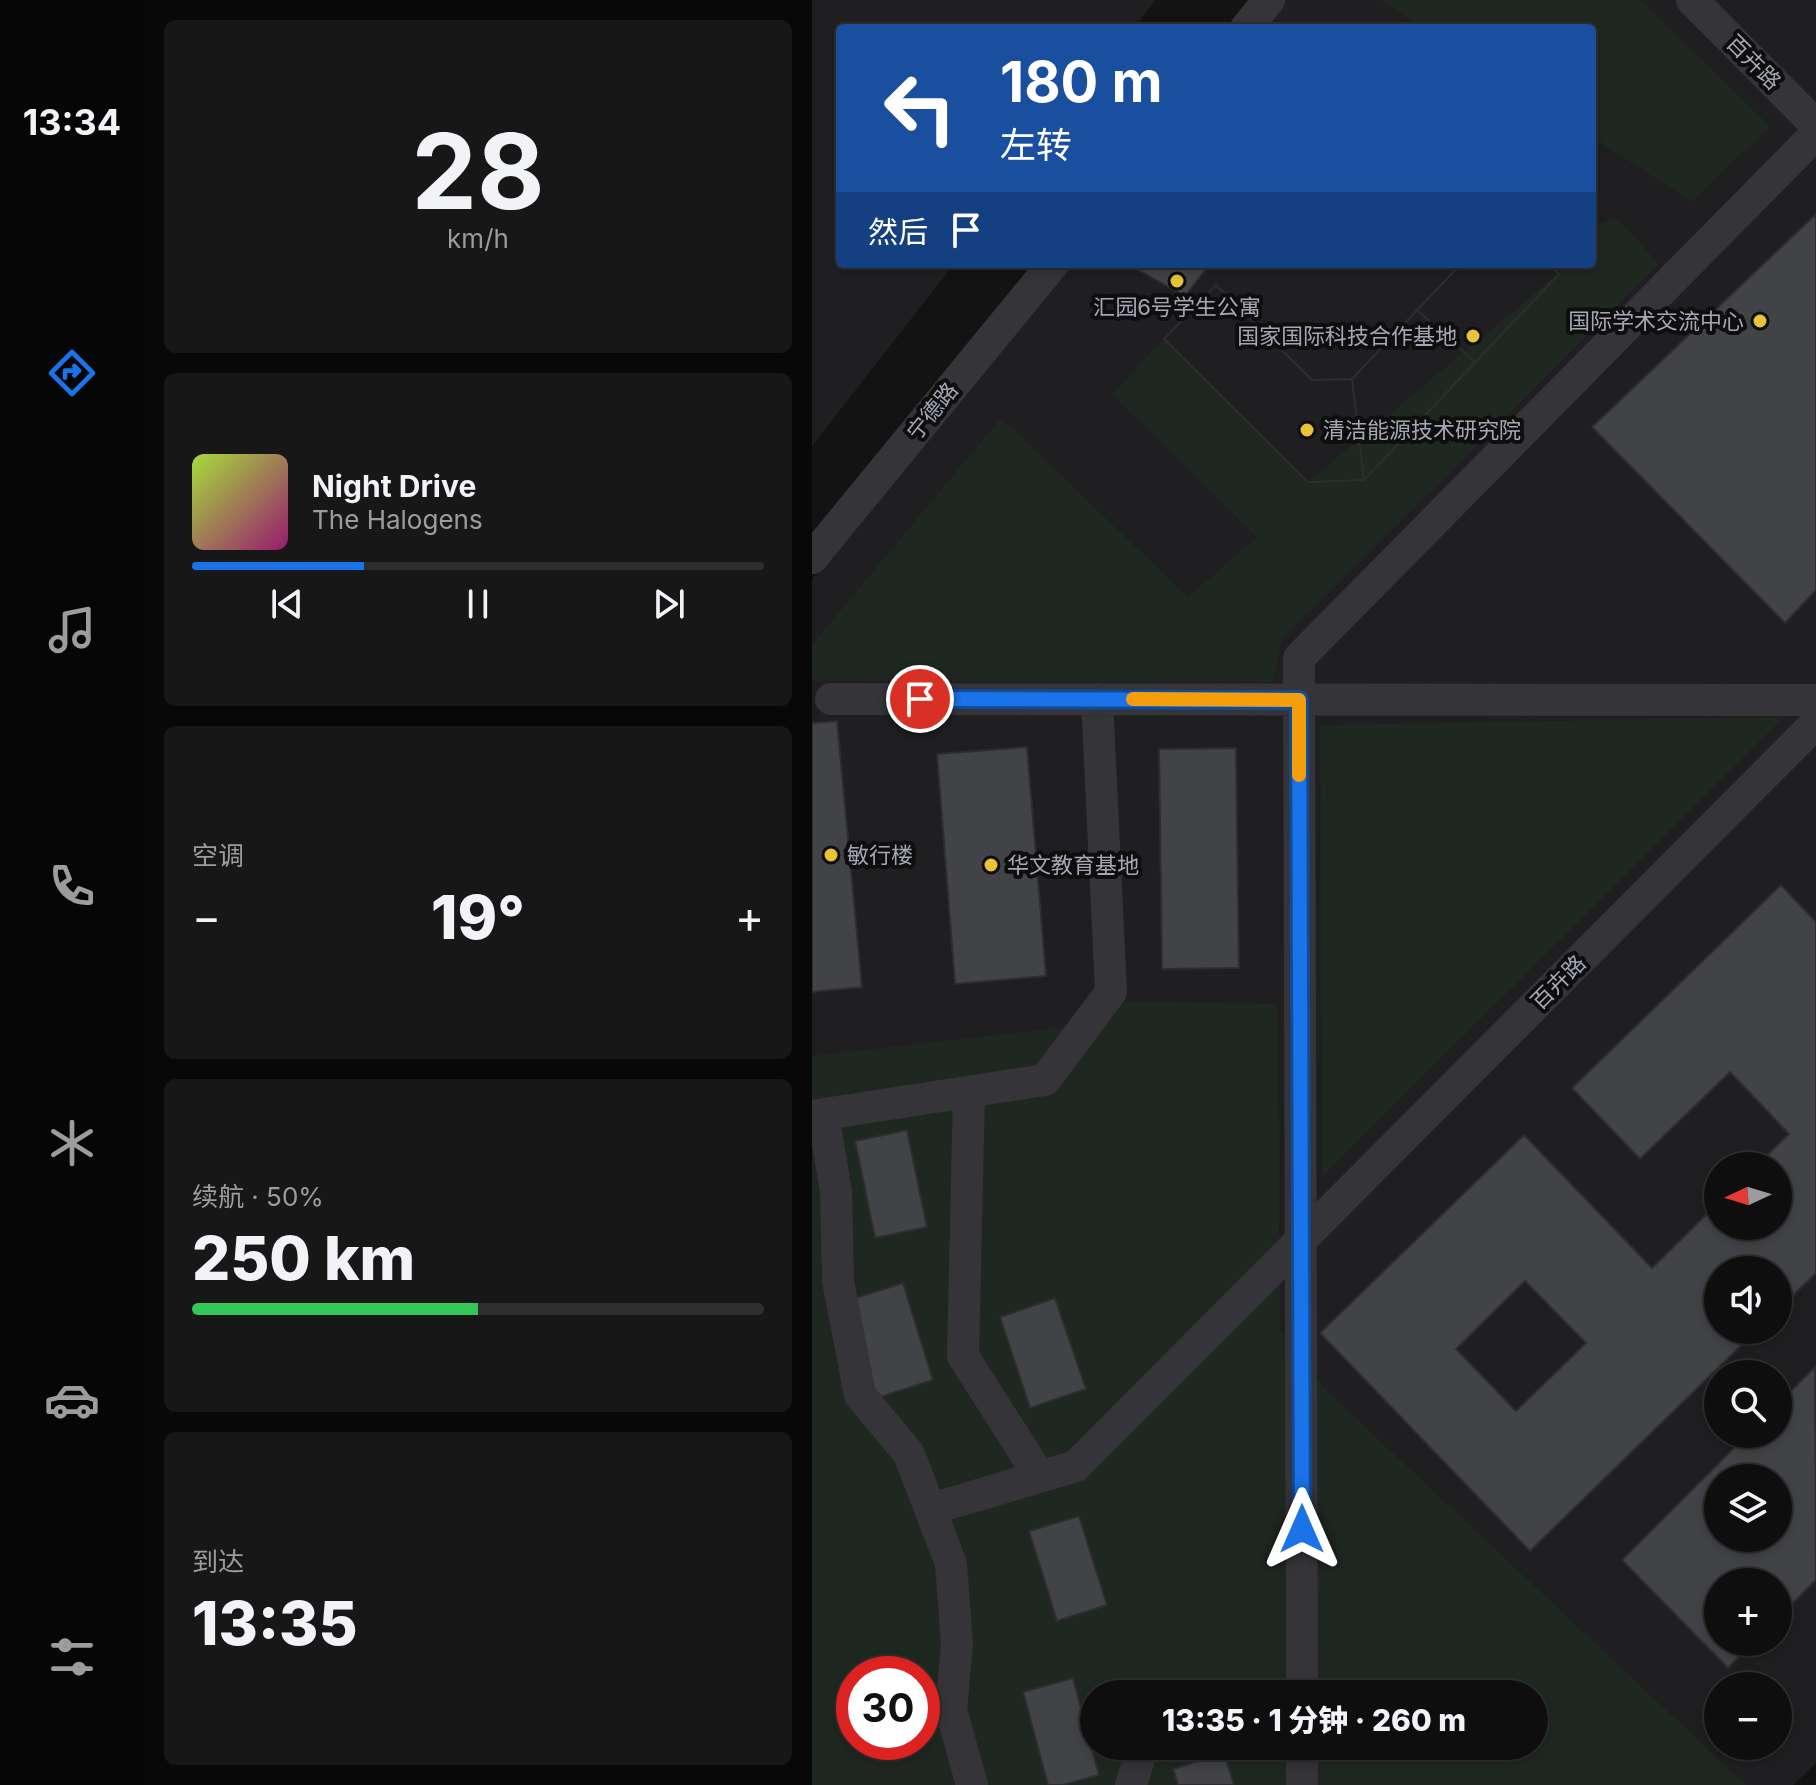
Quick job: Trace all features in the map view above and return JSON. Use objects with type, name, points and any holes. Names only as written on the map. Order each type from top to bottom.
[{"type":"street","points":[[1249,24],[1269,0]]},
{"type":"street","name":"百卉路","points":[[1692,0],[1816,125]]},
{"type":"street","points":[[1296,1680],[1301,1241],[1299,658],[1816,134]]},
{"type":"street","name":"宁德路","points":[[812,558],[1050,268]]},
{"type":"street","points":[[831,699],[1816,700]]},
{"type":"street","points":[[972,1785],[951,1710],[957,1644],[951,1564],[909,1454],[860,1395],[838,1281],[836,1191],[818,1115],[1045,1080],[1111,992],[1097,699]]},
{"type":"street","name":"百卉路","points":[[931,1509],[1076,1466],[1816,723]]},
{"type":"street","points":[[969,1092],[963,1356],[1040,1477]]},
{"type":"street","points":[[1131,1785],[1139,1760]]},
{"type":"street","points":[[1302,1760],[1302,1785]]},
{"type":"shaded area","points":[[812,0],[1155,0],[1137,24],[836,24],[836,268],[951,268],[812,446]]},
{"type":"shaded area","points":[[1281,0],[1816,0],[1816,1763],[1793,1785],[812,1785],[812,579],[1064,268],[1596,268],[1596,24],[1261,24]]},
{"type":"shaded area","points":[[1380,0],[1640,0],[1770,126],[1692,202],[1596,140],[1596,24],[1417,24]]},
{"type":"shaded area","points":[[1618,219],[1659,264],[1281,640],[1273,682],[812,681],[812,645],[1001,418],[1188,597],[1257,537],[1112,394],[1164,339],[1308,482],[1558,274],[1553,268],[1596,268],[1596,224]]},
{"type":"shaded area","points":[[1784,717],[1323,1176],[1320,725]]},
{"type":"shaded area","points":[[1124,1001],[1277,1004],[1280,1330],[1326,1390],[1704,1746],[1704,1760],[1719,1760],[1746,1785],[812,1785],[812,1056],[1110,1022]]},
{"type":"building","name":"国际学术交流中心","points":[[1816,214],[1816,590],[1785,623],[1592,427]]},
{"type":"building","name":"汇园6号学生公寓","points":[[1135,268],[1207,268],[1185,296]]},
{"type":"building","points":[[1457,268],[1553,268],[1559,274],[1364,480],[1308,482],[1164,339],[1216,285],[1312,380],[1352,379]]},
{"type":"building","name":"国家国际科技合作基地","points":[[1457,268],[1553,268],[1559,274],[1475,362],[1417,310]]},
{"type":"building","name":"清洁能源技术研究院","points":[[1216,285],[1312,380],[1352,379],[1364,480],[1308,482],[1164,339]]},
{"type":"building","points":[[1417,310],[1475,362],[1364,480],[1352,379]]},
{"type":"building","name":"敏行楼","points":[[837,721],[862,987],[812,992],[812,723]]},
{"type":"building","name":"华文教育基地","points":[[1027,747],[1046,976],[955,984],[937,754]]},
{"type":"building","points":[[1236,748],[1239,968],[1162,969],[1159,749]]},
{"type":"building","points":[[1781,885],[1816,922],[1816,1273],[1792,1296],[1792,1256],[1704,1256],[1704,1344],[1743,1344],[1726,1360],[1704,1360],[1704,1382],[1530,1551],[1320,1333],[1524,1135],[1652,1268],[1704,1217],[1704,1240],[1792,1240],[1792,1152],[1770,1152],[1789,1134],[1730,1072],[1640,1159],[1572,1088]],"holes":[[[1525,1281],[1586,1343],[1516,1411],[1456,1349]]]},
{"type":"building","points":[[907,1130],[927,1227],[875,1238],[855,1141]]},
{"type":"building","points":[[903,1283],[933,1380],[877,1398],[846,1301]]},
{"type":"building","points":[[1055,1298],[1086,1389],[1030,1408],[1000,1317]]},
{"type":"building","points":[[1815,1367],[1816,1580],[1792,1604],[1792,1568],[1704,1568],[1704,1644],[1622,1560],[1704,1478],[1704,1552],[1792,1552],[1792,1464],[1718,1464],[1734,1448],[1792,1448],[1792,1390]]},
{"type":"building","points":[[1079,1516],[1107,1605],[1057,1621],[1029,1531]]},
{"type":"building","points":[[1716,1656],[1740,1656],[1728,1668]]},
{"type":"building","points":[[1073,1678],[1080,1704],[1080,1760],[1095,1760],[1099,1775],[1063,1785],[1048,1785],[1023,1692]]},
{"type":"building","points":[[1202,1760],[1226,1760],[1234,1785],[1178,1785],[1173,1769]]},
{"type":"slow traffic","points":[[1133,699],[1299,700],[1299,775]]},
{"type":"place","name":"汇园6号学生公寓","points":[[1177,281]]},
{"type":"place","name":"国际学术交流中心","points":[[1760,321]]},
{"type":"place","name":"国家国际科技合作基地","points":[[1473,336]]},
{"type":"place","name":"清洁能源技术研究院","points":[[1307,430]]},
{"type":"place","name":"敏行楼","points":[[831,855]]},
{"type":"place","name":"华文教育基地","points":[[991,865]]},
{"type":"route","points":[[920,699],[1299,700],[1302,1529]]}]
